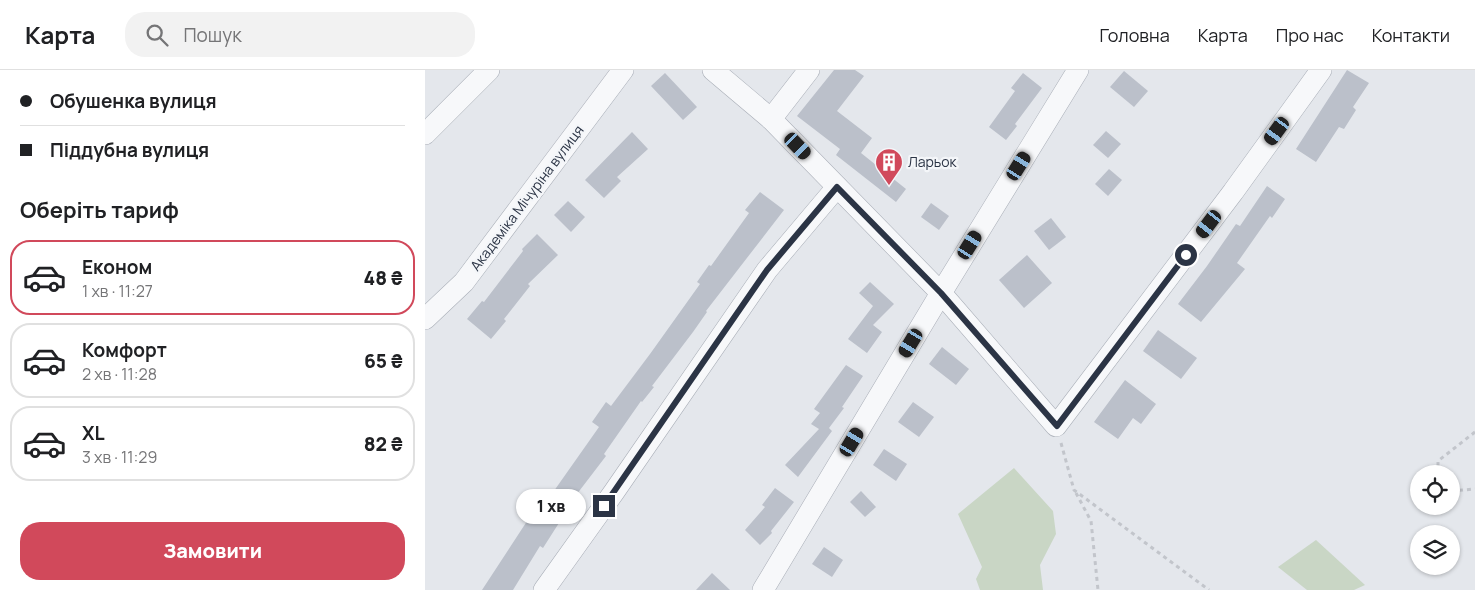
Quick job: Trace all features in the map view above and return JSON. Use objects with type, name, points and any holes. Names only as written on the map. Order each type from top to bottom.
[{"type":"street","points":[[425,134],[489,70]]},
{"type":"street","name":"Академіка Мічуріна вулиця","points":[[425,319],[465,282],[623,70]]},
{"type":"street","points":[[713,70],[771,119],[941,293],[1057,426],[1233,192],[1321,70]]},
{"type":"street","points":[[771,119],[809,70]]},
{"type":"street","points":[[763,590],[941,293],[1078,70]]},
{"type":"street","points":[[544,590],[767,270],[837,187]]},
{"type":"path","points":[[1057,426],[1074,490],[1091,521],[1097,590]]},
{"type":"path","points":[[1439,465],[1439,461],[1475,432]]},
{"type":"path","points":[[1460,490],[1475,489]]},
{"type":"path","points":[[1074,490],[1209,590]]},
{"type":"green space","points":[[1014,468],[1053,511],[1056,534],[1040,565],[1043,590],[980,590],[976,579],[982,567],[958,514]]},
{"type":"green space","points":[[1316,540],[1365,585],[1354,590],[1307,590],[1278,567]]},
{"type":"building","points":[[834,70],[855,70],[864,76],[837,111],[872,138],[861,153],[906,189],[896,202],[836,155],[840,149],[797,116]]},
{"type":"building","points":[[1347,70],[1369,83],[1353,107],[1356,110],[1344,129],[1339,127],[1316,162],[1296,149]]},
{"type":"building","points":[[1124,71],[1148,91],[1134,107],[1110,87]]},
{"type":"building","points":[[665,73],[697,107],[683,120],[651,86]]},
{"type":"building","points":[[1023,73],[1042,88],[1015,124],[1017,126],[1006,140],[989,127],[1015,91],[1011,88]]},
{"type":"building","points":[[1106,131],[1121,144],[1108,158],[1093,145]]},
{"type":"building","points":[[632,132],[648,149],[617,177],[621,181],[604,198],[585,180]]},
{"type":"building","points":[[1109,169],[1122,180],[1108,196],[1095,184]]},
{"type":"building","points":[[1267,186],[1285,199],[1272,218],[1270,216],[1237,263],[1245,269],[1201,322],[1178,304],[1236,224],[1240,226]]},
{"type":"building","points":[[760,192],[784,210],[706,311],[693,332],[652,386],[654,387],[641,401],[543,548],[540,546],[513,590],[482,590],[533,512],[537,515],[599,427],[592,422],[606,402],[611,406],[650,354],[700,284],[697,282],[709,265],[711,266],[749,213],[745,210]]},
{"type":"building","points":[[568,201],[585,217],[571,232],[554,215]]},
{"type":"building","points":[[931,203],[949,216],[939,230],[921,217]]},
{"type":"building","points":[[1051,218],[1066,237],[1049,250],[1034,231]]},
{"type":"building","points":[[537,234],[558,255],[528,284],[530,286],[491,339],[467,319],[482,301],[484,302],[523,251],[522,249]]},
{"type":"building","points":[[1027,255],[1052,283],[1024,308],[999,280]]},
{"type":"building","points":[[870,282],[894,304],[873,325],[882,332],[867,353],[848,339],[873,306],[859,293]]},
{"type":"building","points":[[1158,330],[1197,358],[1181,379],[1143,351]]},
{"type":"building","points":[[942,347],[969,369],[956,385],[929,364]]},
{"type":"building","points":[[846,365],[863,376],[842,407],[844,408],[829,428],[832,431],[798,477],[785,465],[819,429],[811,424],[820,413],[814,409]]},
{"type":"building","points":[[1125,380],[1156,404],[1141,424],[1133,418],[1118,439],[1094,422]]},
{"type":"building","points":[[913,402],[934,417],[919,437],[898,422]]},
{"type":"building","points":[[884,449],[907,464],[896,481],[873,465]]},
{"type":"building","points":[[775,488],[794,502],[771,531],[772,533],[760,545],[745,530],[765,507],[762,505]]},
{"type":"building","points":[[861,491],[876,507],[865,517],[850,502]]},
{"type":"building","points":[[824,547],[843,560],[832,577],[812,564]]},
{"type":"building","points":[[712,573],[730,590],[696,590]]},
{"type":"place","name":"Ларьок","points":[[889,186]]},
{"type":"route","points":[[604,506],[767,270],[837,187],[941,293],[1057,426],[1186,255]]}]
